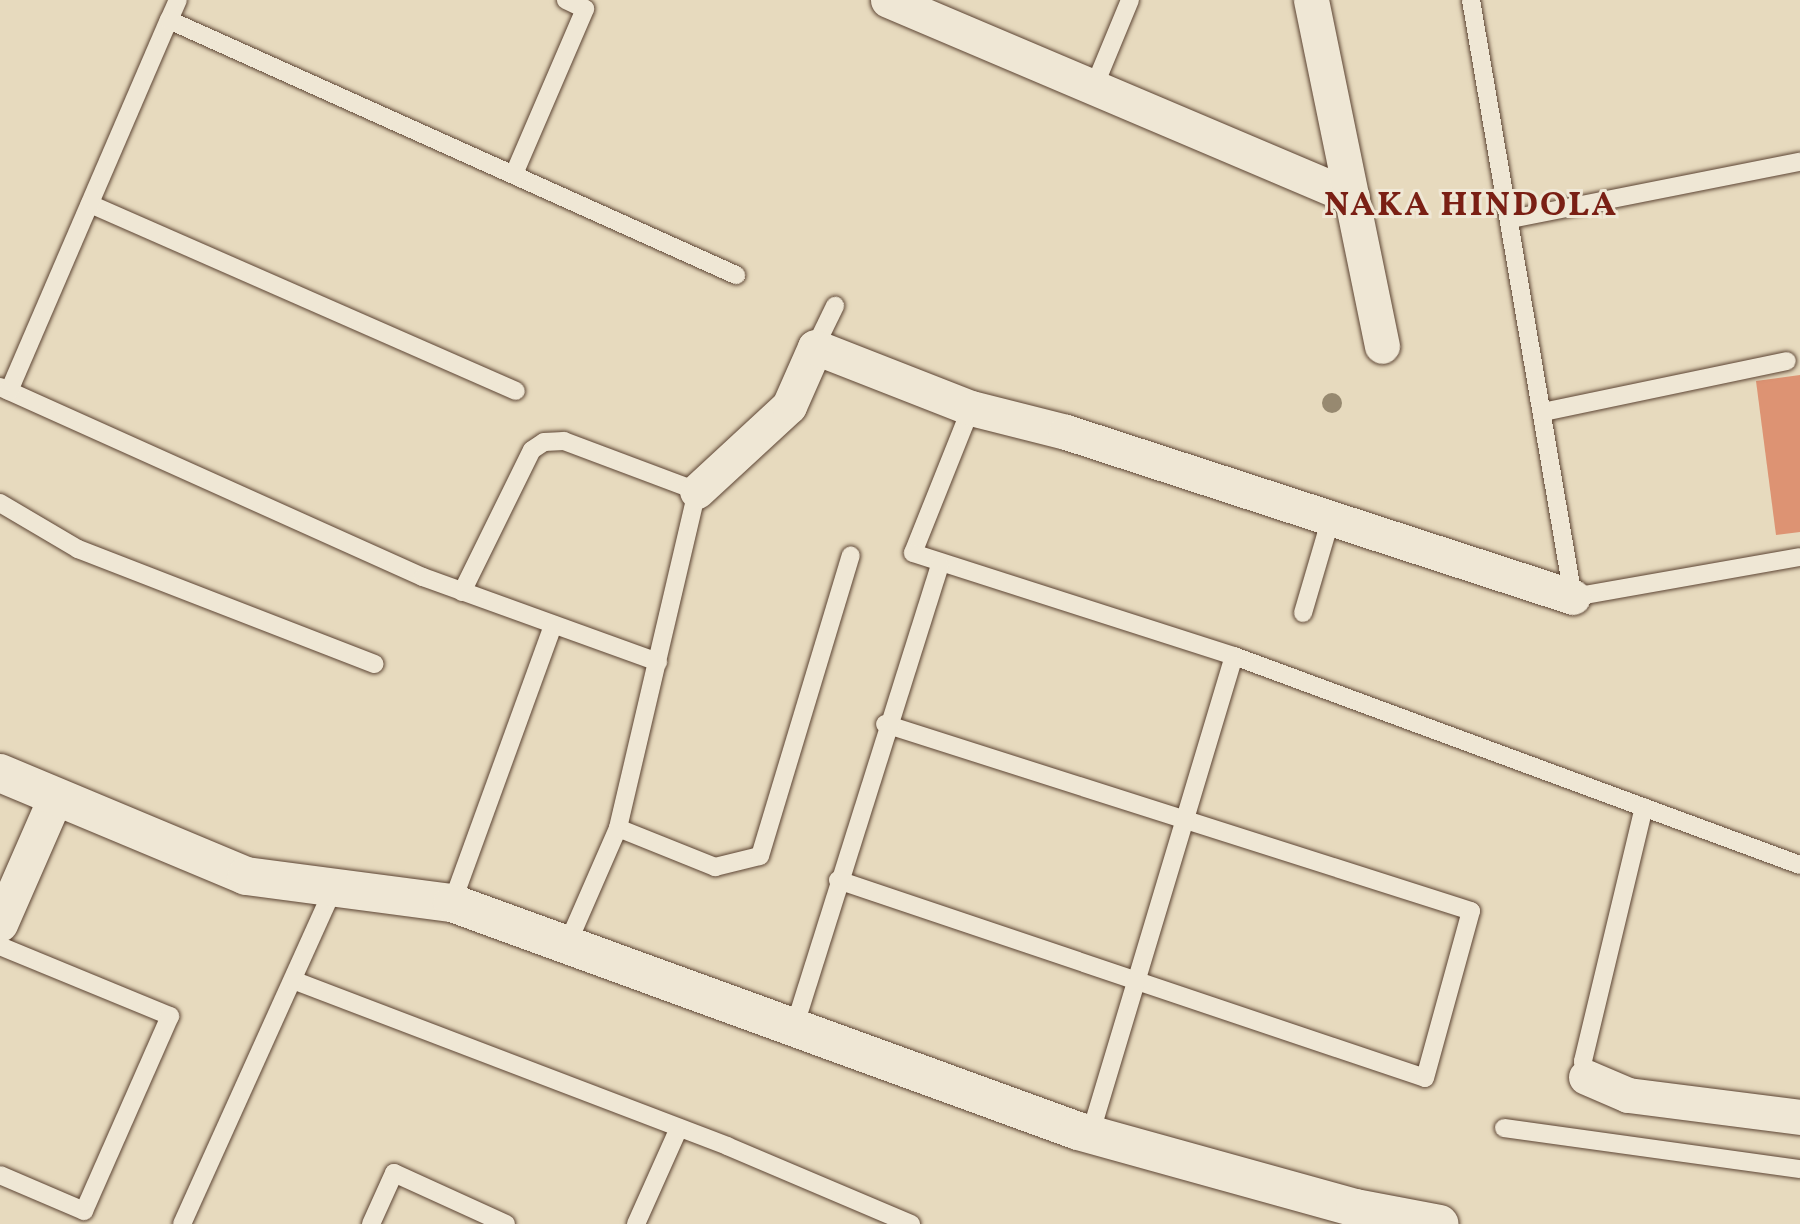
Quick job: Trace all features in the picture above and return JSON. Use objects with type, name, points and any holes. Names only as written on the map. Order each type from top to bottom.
[{"type":"street","points":[[888,0],[1352,197]]},
{"type":"street","points":[[1311,0],[1382,346]]},
{"type":"street","points":[[697,491],[789,406],[815,347],[971,408],[1331,518],[1573,597]]},
{"type":"street","points":[[0,773],[246,876],[452,903],[1090,1135],[1355,1208],[1440,1224]]},
{"type":"street","points":[[0,924],[56,796]]},
{"type":"street","points":[[1586,1077],[1628,1095],[1800,1117]]},
{"type":"lane","points":[[178,0],[90,204],[5,389],[461,592],[658,662]]},
{"type":"lane","points":[[514,173],[585,9],[566,0]]},
{"type":"lane","points":[[1094,87],[1130,0]]},
{"type":"lane","points":[[1471,0],[1511,219],[1573,597],[1800,557]]},
{"type":"lane","points":[[169,20],[736,275]]},
{"type":"lane","points":[[1511,219],[1800,162]]},
{"type":"lane","points":[[90,204],[516,391]]},
{"type":"lane","points":[[815,347],[835,306]]},
{"type":"lane","points":[[1543,412],[1787,361]]},
{"type":"lane","points":[[971,408],[913,553],[940,566],[1234,656],[1800,865]]},
{"type":"lane","points":[[461,592],[532,450],[544,442],[564,441],[697,491],[618,828],[567,945]]},
{"type":"lane","points":[[0,503],[78,549],[374,664]]},
{"type":"lane","points":[[1303,613],[1331,518]]},
{"type":"lane","points":[[618,828],[715,867],[760,856],[850,555]]},
{"type":"lane","points":[[794,1028],[885,723],[940,566]]},
{"type":"lane","points":[[452,903],[553,625]]},
{"type":"lane","points":[[1090,1135],[1234,656]]},
{"type":"lane","points":[[838,880],[1425,1078],[1471,911],[885,723]]},
{"type":"lane","points":[[1586,1077],[1583,1061],[1644,807]]},
{"type":"lane","points":[[182,1224],[334,887]]},
{"type":"lane","points":[[0,946],[170,1016],[85,1211],[0,1175]]},
{"type":"lane","points":[[293,980],[680,1128],[911,1224]]},
{"type":"lane","points":[[636,1224],[680,1128]]},
{"type":"lane","points":[[1504,1128],[1800,1168]]},
{"type":"lane","points":[[371,1224],[394,1173],[506,1224]]},
{"type":"building","points":[[1800,375],[1800,532],[1776,535],[1756,381]]},
{"type":"district","name":"NAKA HINDOLA","points":[[1471,206]]}]
